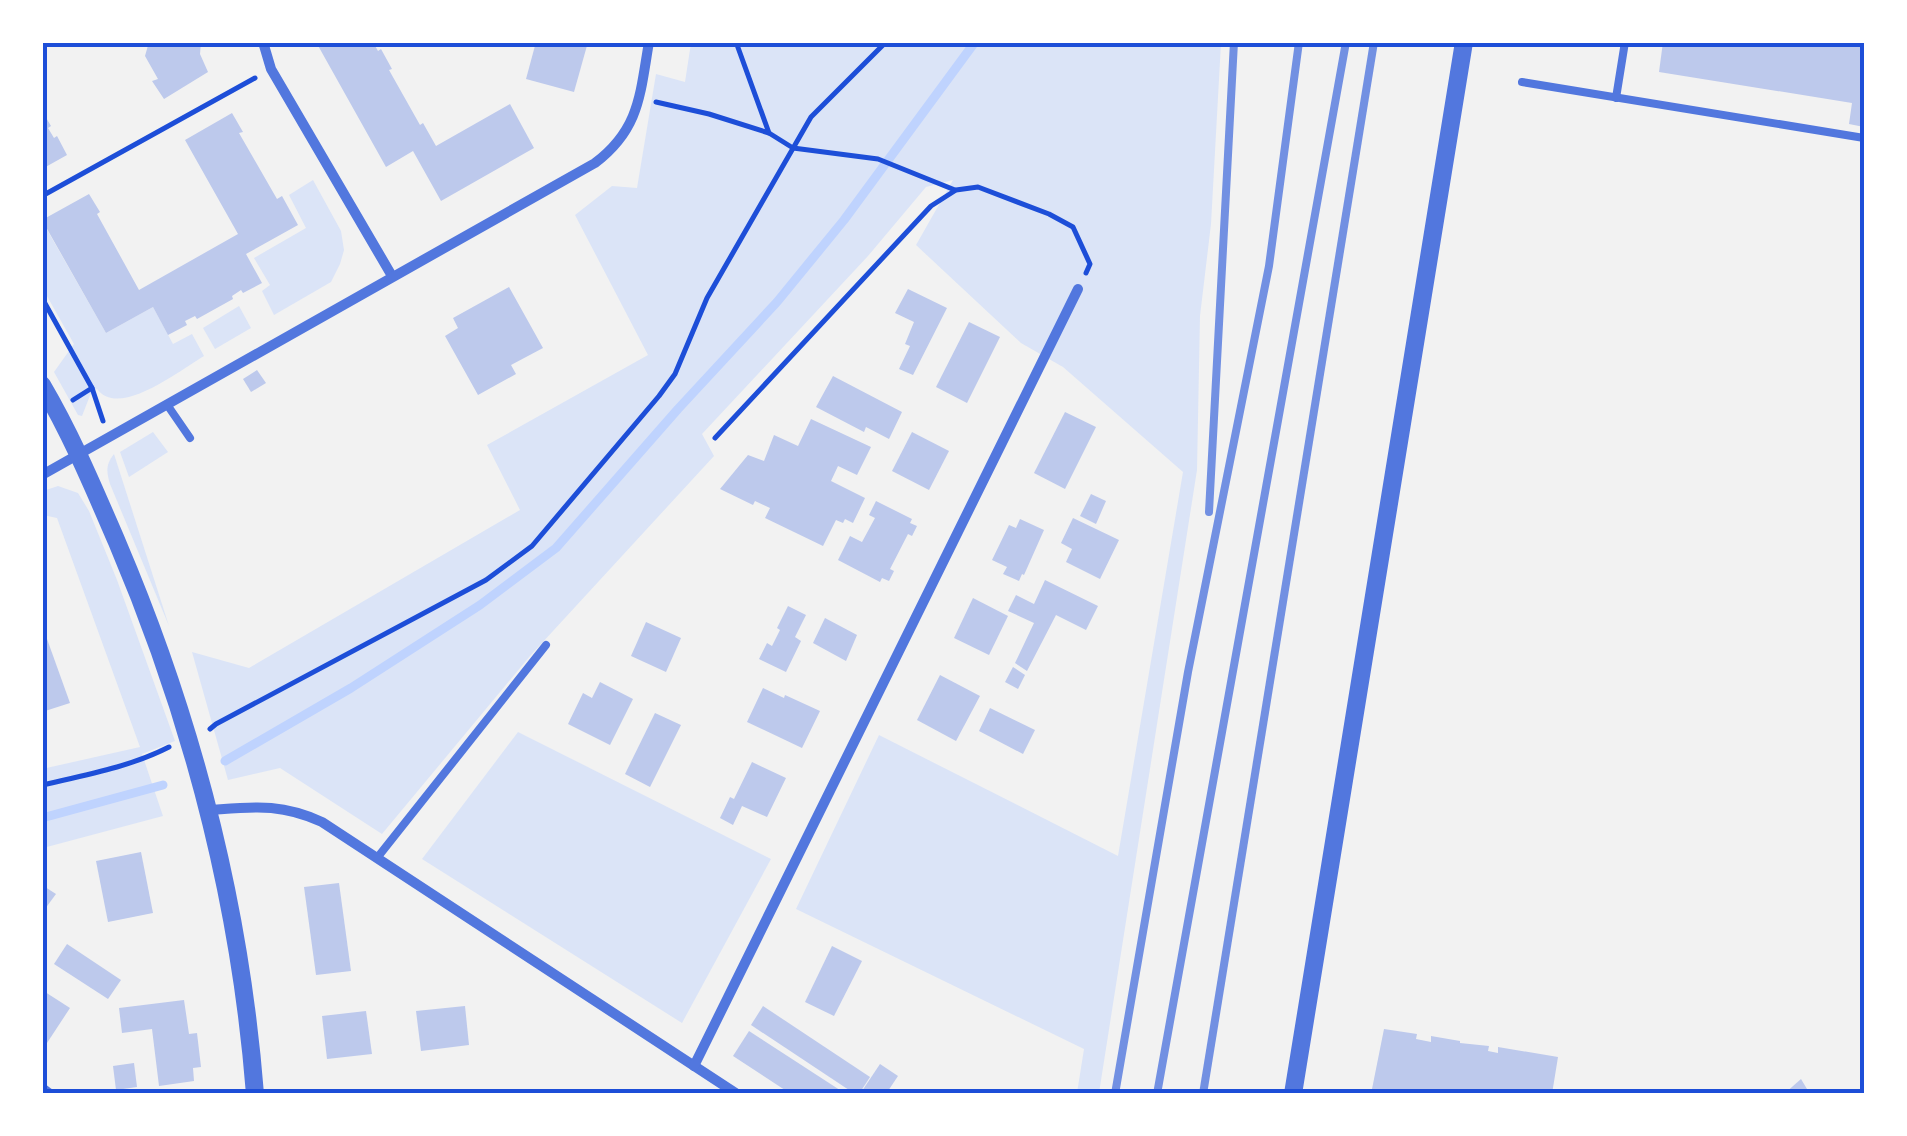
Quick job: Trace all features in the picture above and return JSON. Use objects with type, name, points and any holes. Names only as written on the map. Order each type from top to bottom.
[{"type":"street","points":[[264,42],[271,69],[392,276]]},
{"type":"street","points":[[42,475],[596,163],[615,147],[630,126],[649,42]]},
{"type":"street","points":[[1294,1094],[1464,42]]},
{"type":"street","points":[[694,1066],[1078,290]]},
{"type":"street","points":[[42,384],[80,454],[135,584],[190,740],[209,810],[239,957],[255,1094]]},
{"type":"street","points":[[209,810],[274,807],[322,822],[736,1094]]},
{"type":"street","points":[[42,1088],[50,1094]]},
{"type":"lane","points":[[1616,98],[1625,42]]},
{"type":"lane","points":[[1522,82],[1864,138]]},
{"type":"lane","points":[[168,406],[190,438]]},
{"type":"lane","points":[[377,858],[546,644]]},
{"type":"path","points":[[736,42],[769,134]]},
{"type":"path","points":[[204,734],[286,684],[486,580],[532,546],[675,374],[707,298],[810,117],[886,42]]},
{"type":"path","points":[[42,196],[271,69]]},
{"type":"path","points":[[639,98],[709,114],[769,134],[792,148],[878,159],[956,190]]},
{"type":"path","points":[[714,438],[931,206],[956,190],[978,187],[1072,227],[1090,264],[1078,290]]},
{"type":"path","points":[[42,298],[92,388],[104,424]]},
{"type":"path","points":[[70,402],[92,388]]},
{"type":"path","points":[[42,785],[152,756],[175,744]]},
{"type":"shaded area","points":[[691,43],[1221,43],[1211,224],[1200,316],[1197,470],[1099,1093],[1077,1093],[1084,1049],[796,909],[879,735],[1118,856],[1183,472],[1063,367],[1021,343],[916,245],[953,180],[926,187],[868,256],[702,434],[714,456],[530,656],[382,834],[280,768],[228,780],[192,652],[249,668],[520,510],[487,445],[648,355],[575,215],[612,186],[637,188],[656,74],[685,82]]},
{"type":"shaded area","points":[[313,180],[341,231],[344,250],[340,264],[331,282],[274,315],[262,291],[270,285],[254,258],[306,228],[289,195]]},
{"type":"shaded area","points":[[42,221],[106,333],[153,307],[173,344],[192,334],[204,356],[134,395],[107,397],[97,389],[91,393],[82,416],[78,415],[54,372],[74,344],[43,289]]},
{"type":"shaded area","points":[[239,306],[251,328],[215,349],[203,328]]},
{"type":"shaded area","points":[[153,432],[168,452],[129,477],[120,452]]},
{"type":"shaded area","points":[[114,454],[169,626],[110,484],[108,468]]},
{"type":"shaded area","points":[[58,486],[78,493],[89,511],[175,741],[142,754],[163,816],[43,848],[42,769],[140,747],[57,518],[43,515],[43,491]]},
{"type":"shaded area","points":[[518,732],[771,859],[682,1023],[422,859]]},
{"type":"building","points":[[149,42],[201,42],[200,54],[208,72],[164,99],[152,81],[158,79],[145,56]]},
{"type":"building","points":[[316,42],[373,42],[378,51],[381,49],[420,125],[423,123],[436,146],[510,104],[534,148],[441,201],[413,151],[386,167]]},
{"type":"building","points":[[536,42],[588,42],[574,92],[526,79]]},
{"type":"building","points":[[1663,42],[1864,42],[1864,127],[1849,124],[1852,103],[1659,72]]},
{"type":"building","points":[[42,111],[51,126],[48,128],[67,155],[42,169]]},
{"type":"building","points":[[232,113],[243,132],[239,133],[277,199],[282,196],[298,225],[246,254],[262,283],[243,293],[241,290],[233,299],[197,319],[195,316],[185,321],[187,325],[168,335],[153,307],[106,333],[42,220],[89,194],[139,290],[238,234],[185,140]]},
{"type":"building","points":[[509,287],[543,348],[511,365],[516,374],[478,395],[445,336],[458,328],[453,318]]},
{"type":"building","points":[[908,289],[947,308],[913,375],[899,369],[910,346],[905,344],[914,322],[895,313]]},
{"type":"building","points":[[969,322],[1000,337],[967,403],[936,387]]},
{"type":"building","points":[[257,370],[266,383],[251,392],[243,379]]},
{"type":"building","points":[[833,376],[902,412],[889,439],[866,427],[864,432],[816,407]]},
{"type":"building","points":[[1065,412],[1096,427],[1065,489],[1034,473]]},
{"type":"building","points":[[811,419],[871,447],[857,475],[838,466],[831,481],[865,498],[853,523],[836,520],[823,546],[765,518],[770,508],[755,501],[753,505],[720,489],[748,455],[764,461],[774,435],[798,446]]},
{"type":"building","points":[[912,432],[949,451],[929,490],[892,471]]},
{"type":"building","points":[[1091,494],[1106,501],[1096,524],[1080,516]]},
{"type":"building","points":[[876,501],[912,519],[910,523],[917,526],[912,536],[908,534],[890,569],[894,571],[889,581],[882,578],[880,582],[838,560],[850,536],[862,542],[875,518],[869,515]]},
{"type":"building","points":[[1073,518],[1119,540],[1100,579],[1066,562],[1072,549],[1061,543]]},
{"type":"building","points":[[1020,519],[1044,530],[1019,581],[1003,574],[1007,567],[992,560],[1009,525],[1016,528]]},
{"type":"building","points":[[1045,580],[1098,606],[1086,630],[1056,615],[1027,671],[1015,663],[1034,623],[1008,611],[1016,595],[1034,604]]},
{"type":"building","points":[[973,598],[1008,616],[989,655],[954,638]]},
{"type":"building","points":[[788,606],[806,615],[795,637],[801,641],[786,672],[759,659],[767,643],[772,646]]},
{"type":"building","points":[[825,618],[857,635],[846,661],[813,643]]},
{"type":"building","points":[[646,622],[681,638],[666,672],[631,656]]},
{"type":"building","points":[[42,625],[70,703],[42,712]]},
{"type":"building","points":[[1013,667],[1025,675],[1018,689],[1005,682]]},
{"type":"building","points":[[940,675],[980,696],[956,741],[917,720]]},
{"type":"building","points":[[600,682],[633,699],[610,745],[568,724],[583,693],[592,698]]},
{"type":"building","points":[[763,688],[820,711],[802,748],[747,722]]},
{"type":"building","points":[[990,708],[1035,730],[1023,754],[979,731]]},
{"type":"building","points":[[655,713],[681,725],[650,787],[625,774]]},
{"type":"building","points":[[752,762],[786,778],[767,817],[742,806],[733,825],[720,818]]},
{"type":"building","points":[[141,852],[153,913],[108,922],[96,861]]},
{"type":"building","points":[[339,883],[351,971],[316,975],[304,887]]},
{"type":"building","points":[[42,885],[56,894],[42,913]]},
{"type":"building","points":[[67,944],[121,980],[108,999],[54,964]]},
{"type":"building","points":[[832,946],[862,961],[834,1016],[805,1002]]},
{"type":"building","points":[[42,990],[70,1008],[47,1043],[42,1040]]},
{"type":"building","points":[[184,1000],[189,1034],[197,1033],[201,1067],[193,1068],[194,1081],[159,1086],[152,1029],[122,1033],[119,1008]]},
{"type":"building","points":[[465,1006],[469,1045],[421,1051],[416,1011]]},
{"type":"building","points":[[763,1006],[870,1077],[859,1094],[751,1025]]},
{"type":"building","points":[[366,1011],[372,1054],[327,1059],[322,1016]]},
{"type":"building","points":[[1384,1029],[1417,1034],[1416,1039],[1431,1042],[1431,1036],[1489,1046],[1488,1051],[1498,1053],[1498,1047],[1558,1057],[1552,1094],[1371,1094]]},
{"type":"building","points":[[749,1031],[846,1094],[791,1094],[733,1056]]},
{"type":"building","points":[[134,1063],[137,1087],[116,1090],[113,1066]]},
{"type":"building","points":[[880,1064],[898,1076],[886,1094],[866,1094],[862,1091]]},
{"type":"building","points":[[1801,1079],[1810,1094],[1784,1094]]},
{"type":"waterway","points":[[225,761],[351,688],[480,605],[556,548],[777,302],[844,220],[975,42]]},
{"type":"waterway","points":[[42,818],[163,785]]},
{"type":"railway","points":[[1209,512],[1234,42]]},
{"type":"railway","points":[[1115,1094],[1188,672],[1269,266],[1299,42]]},
{"type":"railway","points":[[1157,1094],[1346,42]]},
{"type":"railway","points":[[1203,1094],[1374,42]]}]
